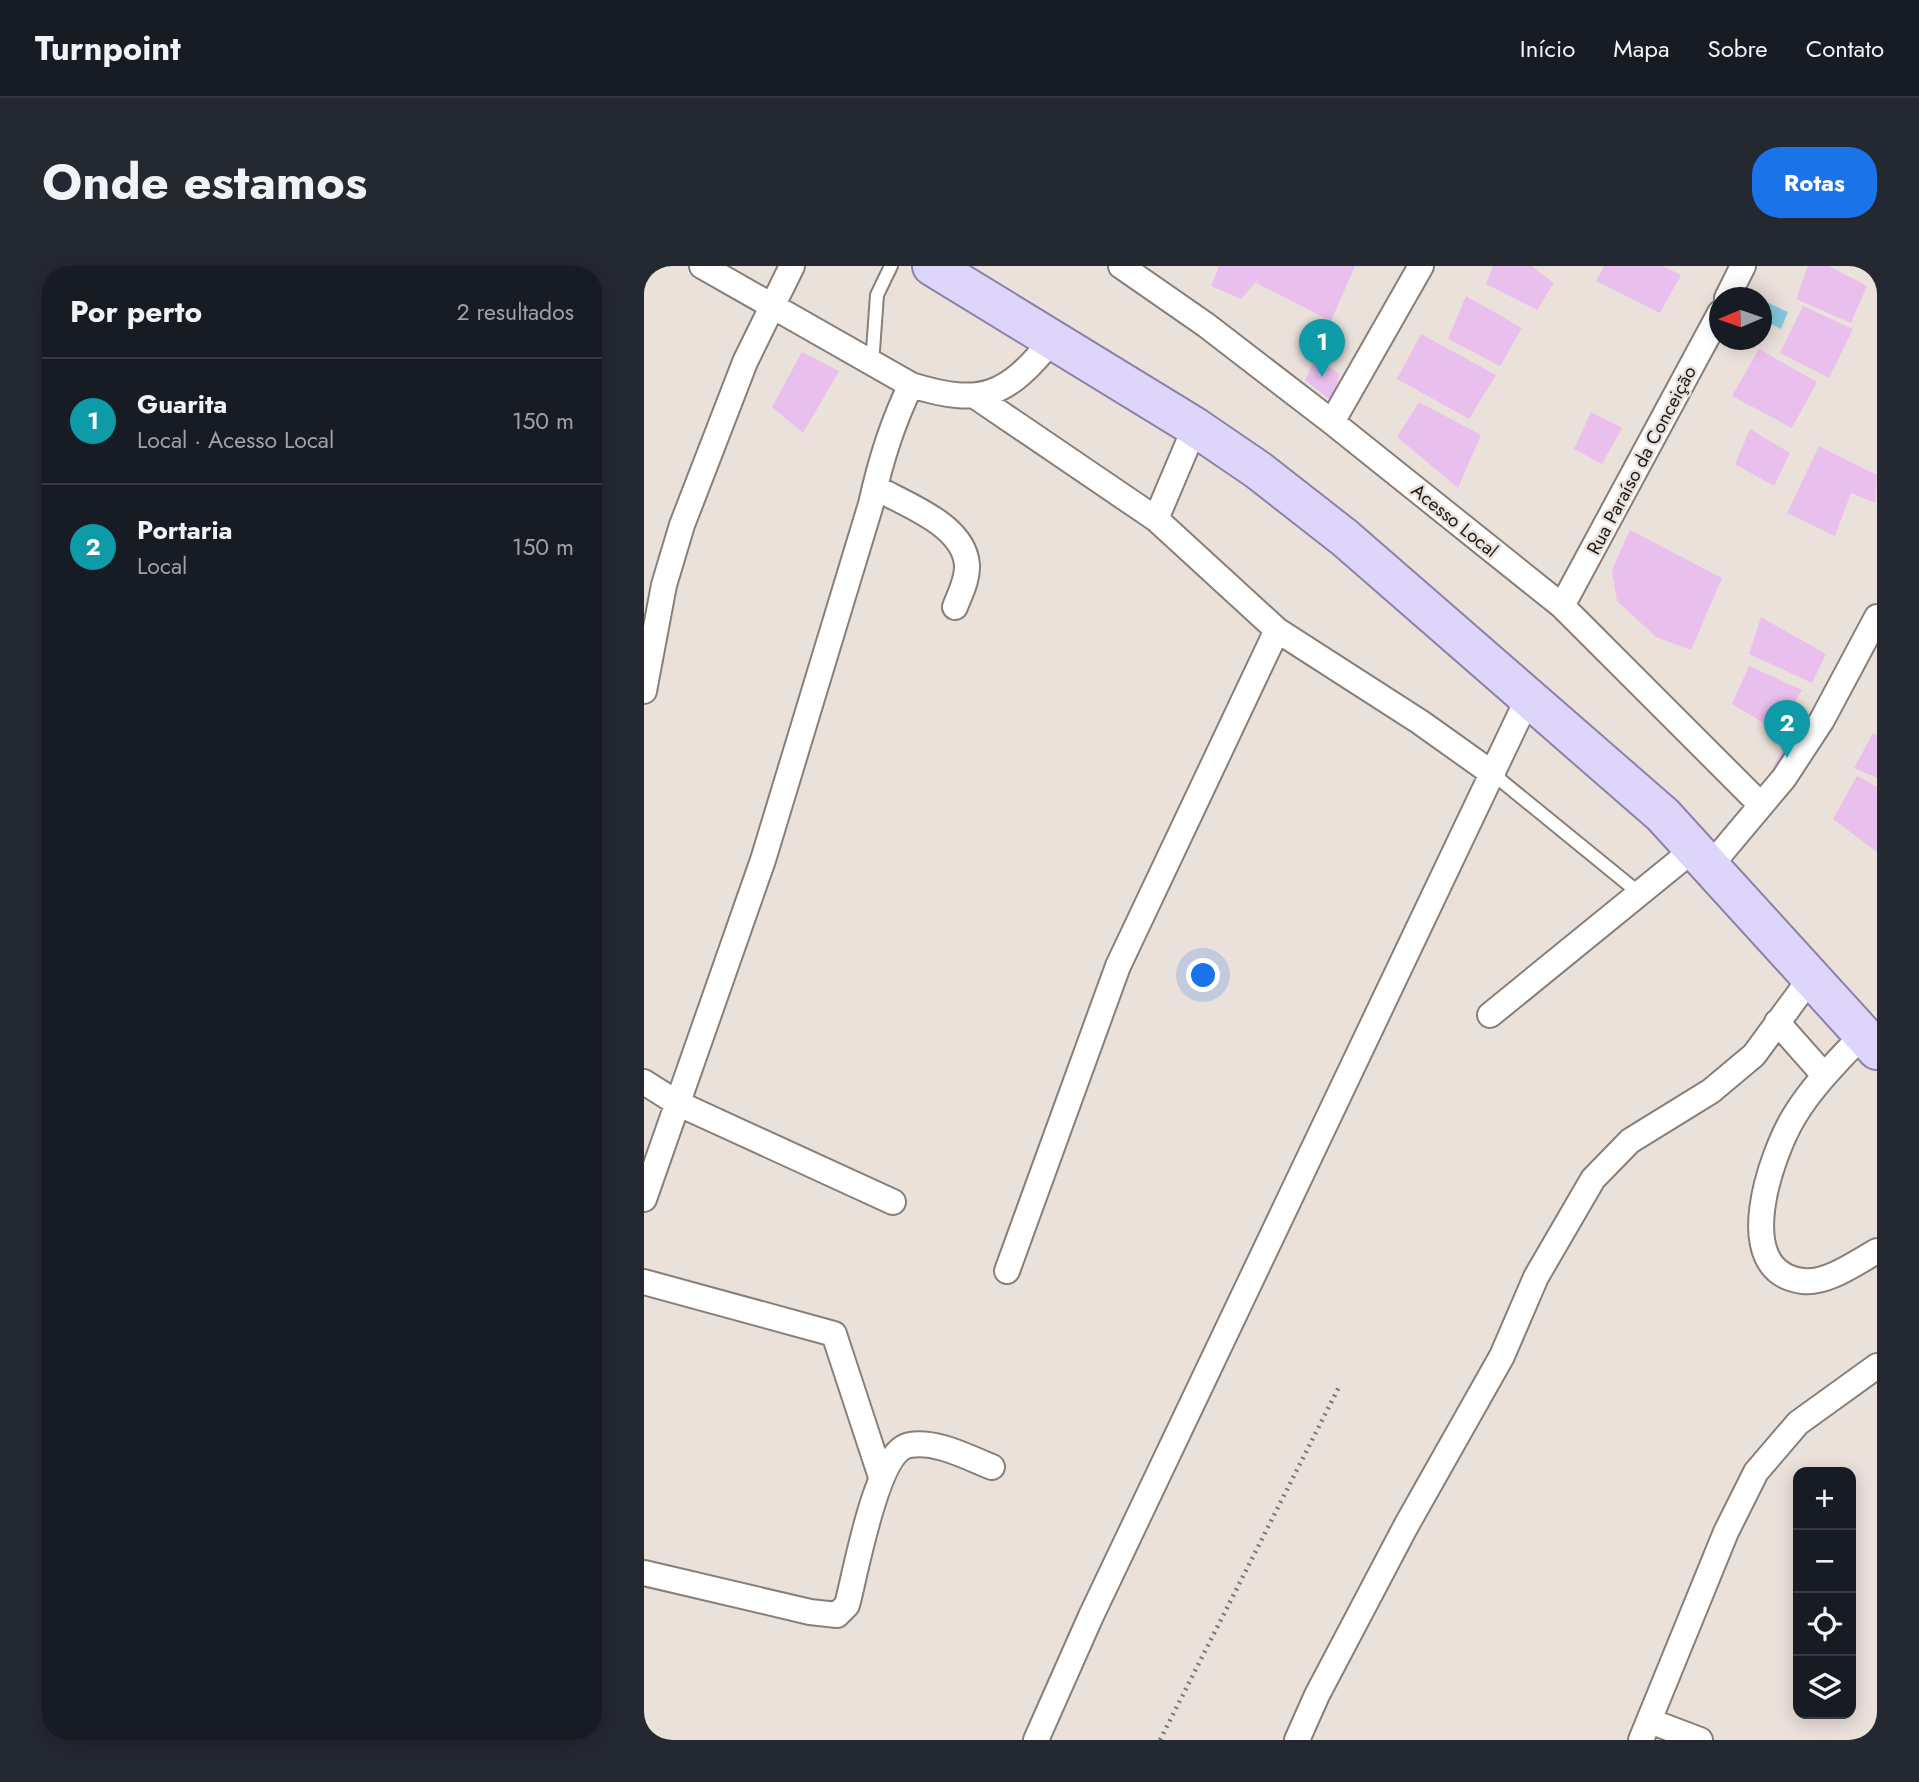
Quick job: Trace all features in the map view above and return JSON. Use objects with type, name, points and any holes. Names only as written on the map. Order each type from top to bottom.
[{"type":"main road","points":[[932,266],[972,276],[1052,340],[1195,427],[1258,470],[1345,538],[1664,815],[1871,1041]]},
{"type":"street","points":[[702,266],[911,385],[975,396],[991,394],[1019,379],[1052,340]]},
{"type":"street","points":[[644,691],[664,584],[682,524],[745,362],[792,266]]},
{"type":"street","name":"Acesso Local","points":[[1121,266],[1206,325],[1332,422],[1562,606],[1761,805]]},
{"type":"street","points":[[1332,422],[1421,266]]},
{"type":"street","points":[[1732,287],[1743,266]]},
{"type":"street","name":"Rua Paraíso da Conceição","points":[[1562,606],[1709,333]]},
{"type":"street","points":[[644,1199],[763,860],[890,436],[911,385]]},
{"type":"street","points":[[975,396],[1156,519],[1277,630],[1493,774]]},
{"type":"street","points":[[1156,519],[1195,427]]},
{"type":"street","points":[[875,487],[930,519],[956,538],[967,564],[964,584],[955,607]]},
{"type":"street","points":[[1490,1014],[1639,893],[1702,857],[1761,805],[1784,778],[1822,720],[1877,617]]},
{"type":"street","points":[[1007,1271],[1118,966],[1277,630]]},
{"type":"street","points":[[1036,1740],[1091,1616],[1529,696]]},
{"type":"street","points":[[1297,1740],[1317,1695],[1406,1526],[1502,1356],[1543,1266],[1592,1179],[1630,1141],[1732,1075],[1754,1055],[1812,976]]},
{"type":"street","points":[[1777,1022],[1824,1075]]},
{"type":"street","points":[[1871,1041],[1824,1075],[1794,1116],[1762,1199],[1759,1222],[1763,1244],[1770,1261],[1785,1276],[1805,1281],[1840,1271],[1877,1251]]},
{"type":"street","points":[[644,1082],[677,1103],[893,1202]]},
{"type":"street","points":[[644,1282],[834,1334],[881,1478]]},
{"type":"street","points":[[1700,1740],[1646,1730],[1726,1532],[1756,1472],[1798,1423],[1877,1366]]},
{"type":"street","points":[[644,1573],[810,1612],[837,1615],[848,1605],[881,1478],[896,1452],[913,1444],[959,1454],[992,1467]]},
{"type":"lane","points":[[872,364],[877,295],[891,266]]},
{"type":"lane","points":[[1493,774],[1639,893]]},
{"type":"path","points":[[1160,1740],[1340,1385]]},
{"type":"water","points":[[1772,305],[1788,312],[1781,329],[1772,324]]},
{"type":"building","points":[[1219,266],[1355,266],[1331,321],[1256,283],[1263,274],[1241,299],[1211,286]]},
{"type":"building","points":[[1493,266],[1531,266],[1554,283],[1537,310],[1486,284]]},
{"type":"building","points":[[1604,266],[1663,266],[1681,275],[1660,313],[1596,281]]},
{"type":"building","points":[[1808,266],[1829,266],[1867,286],[1851,323],[1796,299]]},
{"type":"building","points":[[1858,266],[1877,266],[1877,272],[1876,273]]},
{"type":"building","points":[[1466,296],[1522,328],[1500,366],[1448,339]]},
{"type":"building","points":[[1803,306],[1853,329],[1829,378],[1780,353]]},
{"type":"building","points":[[1421,334],[1496,375],[1469,419],[1397,379]]},
{"type":"building","points":[[1758,350],[1817,382],[1792,428],[1732,396]]},
{"type":"building","points":[[802,352],[839,371],[803,433],[772,407]]},
{"type":"building","points":[[1316,357],[1339,374],[1334,403],[1305,380]]},
{"type":"building","points":[[1419,402],[1481,435],[1458,488],[1397,437]]},
{"type":"building","points":[[1591,412],[1622,428],[1602,464],[1574,449]]},
{"type":"building","points":[[1750,429],[1790,453],[1774,486],[1735,464]]},
{"type":"building","points":[[1819,446],[1877,475],[1875,503],[1851,493],[1835,536],[1787,513]]},
{"type":"building","points":[[1630,530],[1722,578],[1691,650],[1656,637],[1617,601],[1612,570]]},
{"type":"building","points":[[1761,617],[1826,654],[1812,683],[1749,654]]},
{"type":"building","points":[[1749,666],[1802,690],[1777,731],[1732,704]]},
{"type":"building","points":[[1873,733],[1877,735],[1877,778],[1854,768]]},
{"type":"building","points":[[1790,739],[1802,750],[1784,778],[1773,766]]},
{"type":"building","points":[[1857,776],[1877,787],[1877,852],[1833,819]]},
{"type":"place","name":"Guarita","points":[[1322,377]]},
{"type":"place","name":"Portaria","points":[[1787,758]]}]
